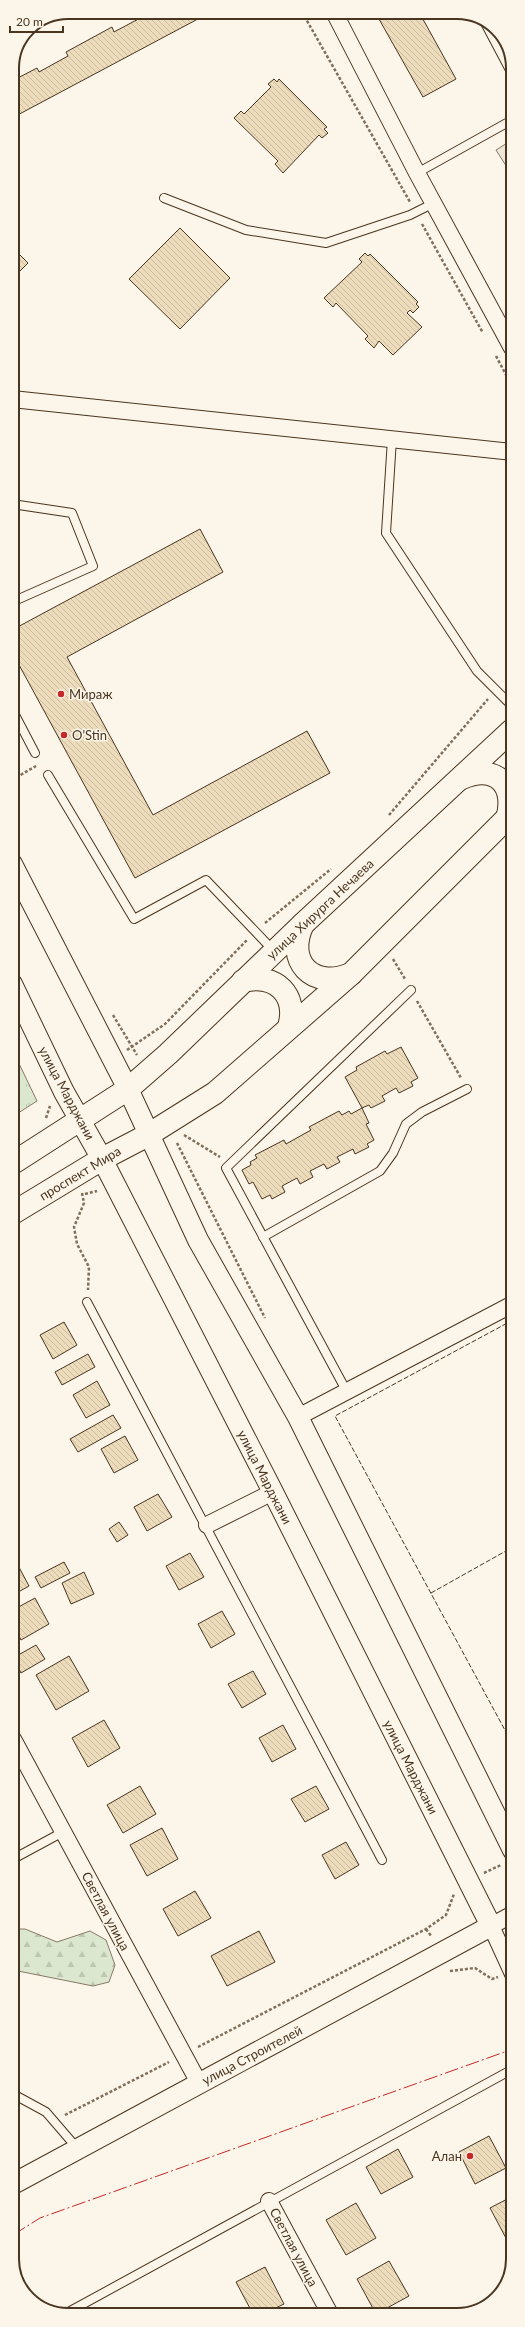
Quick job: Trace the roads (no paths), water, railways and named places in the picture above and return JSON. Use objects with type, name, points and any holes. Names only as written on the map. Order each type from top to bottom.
[{"type":"main road","name":"улица Хирурга Нечаева","points":[[128,1089],[168,1054],[274,951],[506,736]]},
{"type":"main road","points":[[462,778],[475,773],[488,773],[501,780],[506,788]]},
{"type":"main road","points":[[148,1134],[215,1093],[350,974],[506,820]]},
{"type":"main road","points":[[303,924],[297,936],[296,950],[301,963],[311,974],[324,979],[337,980],[350,974]]},
{"type":"main road","points":[[244,981],[264,979],[282,989],[291,1007],[289,1027]]},
{"type":"main road","points":[[19,1159],[82,1120],[128,1089]]},
{"type":"main road","name":"проспект Мира","points":[[19,1209],[102,1159],[148,1134]]},
{"type":"street","points":[[338,19],[506,337]]},
{"type":"street","points":[[19,400],[506,451]]},
{"type":"street","points":[[19,878],[128,1089],[198,1240],[298,1417],[506,1848]]},
{"type":"street","name":"улица Марджани","points":[[19,999],[64,1092],[82,1120],[273,1492],[491,1926],[506,1959]]},
{"type":"street","points":[[298,1417],[506,1308]]},
{"type":"street","points":[[207,1526],[273,1492]]},
{"type":"street","name":"Светлая улица","points":[[19,1750],[199,2083]]},
{"type":"street","points":[[491,1926],[506,1918]]},
{"type":"street","name":"улица Строителей","points":[[19,2181],[491,1926]]},
{"type":"street","name":"Светлая улица","points":[[269,2202],[327,2308]]},
{"type":"lane","points":[[490,32],[505,61]]},
{"type":"lane","points":[[418,173],[506,123]]},
{"type":"lane","points":[[164,198],[246,230],[326,243],[416,213],[434,203]]},
{"type":"lane","points":[[392,439],[386,533],[477,671],[506,700]]},
{"type":"lane","points":[[19,505],[72,513],[93,566],[19,599]]},
{"type":"lane","points":[[19,722],[35,753]]},
{"type":"lane","points":[[48,775],[134,919],[206,880],[274,951]]},
{"type":"lane","points":[[347,1392],[226,1168],[412,990]]},
{"type":"lane","points":[[263,1238],[380,1171],[393,1153],[406,1124],[422,1112],[467,1089]]},
{"type":"lane","points":[[87,1302],[207,1526],[382,1860]]},
{"type":"lane","points":[[19,1856],[63,1832]]},
{"type":"lane","points":[[76,2308],[506,2073]]},
{"type":"lane","points":[[19,2096],[46,2112],[78,2149]]},
{"type":"place","name":"Мираж","points":[[61,694]]},
{"type":"place","name":"O'Stin","points":[[64,735]]},
{"type":"place","name":"Алан","points":[[470,2156]]}]
